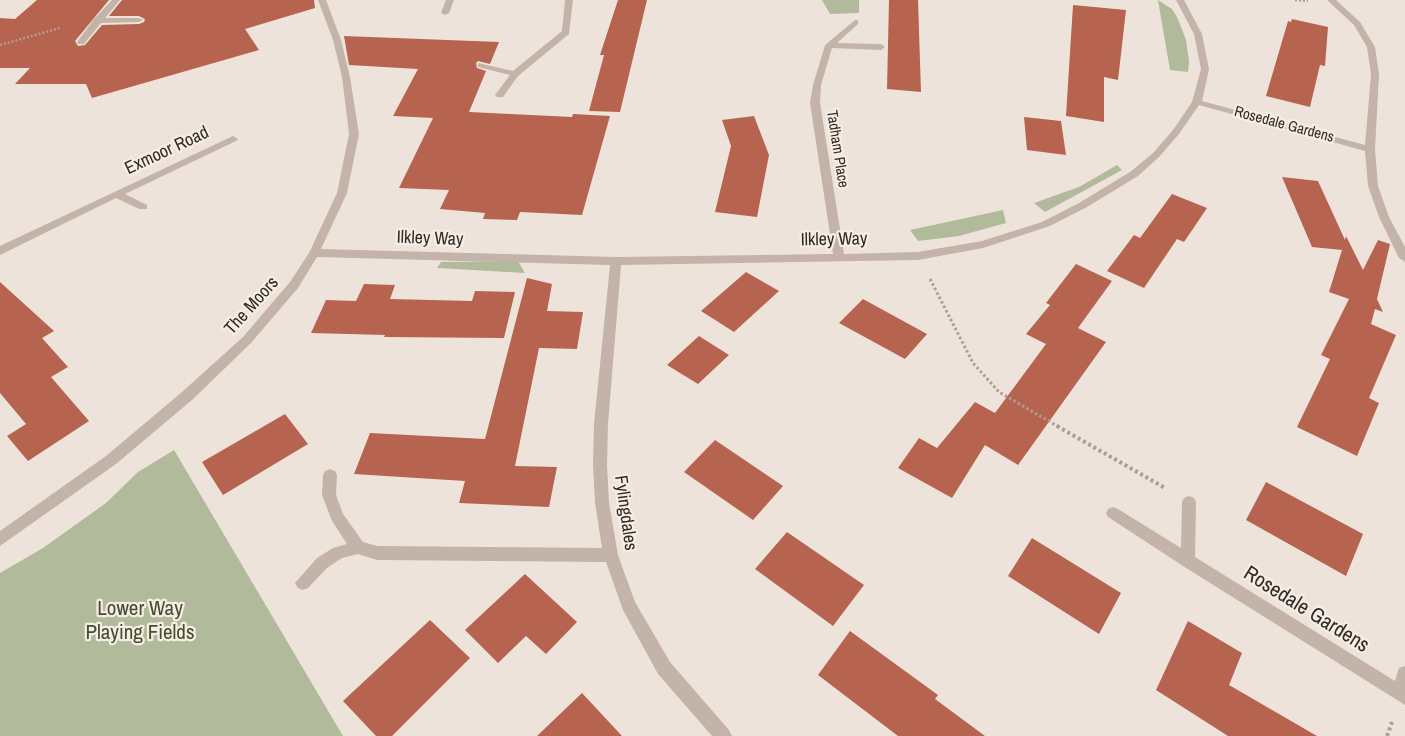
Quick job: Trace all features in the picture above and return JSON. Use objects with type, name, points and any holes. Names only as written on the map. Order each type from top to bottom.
[{"type":"street","points":[[81,42],[116,0]]},
{"type":"street","name":"The Moors","points":[[0,539],[111,460],[247,340],[294,285],[314,253],[342,193],[354,134],[344,68],[337,40],[322,0]]},
{"type":"street","points":[[445,14],[450,0]]},
{"type":"street","points":[[500,96],[515,74],[566,32],[569,0]]},
{"type":"street","name":"Ilkley Way","points":[[314,253],[616,261],[918,256],[983,244],[1016,235],[1046,224],[1083,205],[1134,174],[1156,155],[1176,132],[1197,102],[1205,69],[1198,34],[1180,0]]},
{"type":"street","points":[[1330,0],[1357,24],[1372,47],[1375,74],[1370,149],[1373,186],[1384,217],[1405,258]]},
{"type":"street","points":[[99,19],[139,20]]},
{"type":"street","points":[[829,45],[854,22]]},
{"type":"street","points":[[829,45],[881,47]]},
{"type":"street","name":"Tadham Place","points":[[829,45],[817,85],[815,103],[839,258]]},
{"type":"street","points":[[481,65],[515,74]]},
{"type":"street","name":"Rosedale Gardens","points":[[1197,102],[1370,149]]},
{"type":"street","name":"Exmoor Road","points":[[0,251],[233,139]]},
{"type":"street","name":"Exmoor Road","points":[[116,194],[144,207]]},
{"type":"street","name":"Fylingdales","points":[[616,261],[601,424],[600,465],[602,503],[611,555],[628,605],[664,668],[723,736]]},
{"type":"street","points":[[330,475],[330,496],[337,517],[358,547],[377,554],[611,555]]},
{"type":"street","points":[[1188,561],[1189,502]]},
{"type":"street","name":"Rosedale Gardens","points":[[1113,513],[1403,696],[1405,674]]},
{"type":"street","points":[[303,583],[322,563],[338,553],[358,547]]},
{"type":"path","points":[[0,45],[99,19]]},
{"type":"path","points":[[918,256],[973,363],[986,380],[999,392],[1189,502]]},
{"type":"green space","points":[[822,0],[859,0],[859,13],[830,14]]},
{"type":"green space","points":[[1158,0],[1172,9],[1178,19],[1186,40],[1189,61],[1188,72],[1170,70]]},
{"type":"green space","points":[[1117,165],[1122,170],[1045,212],[1034,203],[1079,187]]},
{"type":"green space","points":[[1003,210],[1006,223],[959,236],[918,241],[910,230]]},
{"type":"green space","points":[[518,261],[525,273],[437,268],[441,262]]},
{"type":"green space","name":"Lower Way Playing Fields","points":[[174,450],[343,736],[0,736],[0,573],[43,548],[106,503],[138,472]]},
{"type":"building","points":[[37,0],[109,0],[75,41],[78,46],[85,45],[102,25],[139,24],[144,22],[145,19],[139,16],[109,16],[122,0],[314,0],[315,8],[245,29],[259,50],[92,98],[86,84],[15,84],[30,68],[0,68],[0,18],[15,19]]},
{"type":"building","points":[[618,0],[647,0],[620,112],[589,111],[604,55],[600,55]]},
{"type":"building","points":[[889,0],[918,0],[921,92],[887,89]]},
{"type":"building","points":[[1073,5],[1126,10],[1118,80],[1104,77],[1104,122],[1066,116]]},
{"type":"building","points":[[1292,19],[1328,27],[1325,66],[1320,65],[1310,107],[1266,96],[1288,21],[1291,22]]},
{"type":"building","points":[[344,36],[499,42],[490,64],[478,61],[476,63],[477,68],[486,71],[469,112],[572,117],[573,114],[610,116],[582,215],[520,212],[517,220],[483,219],[485,213],[440,209],[449,190],[399,188],[433,118],[393,116],[418,69],[349,65]]},
{"type":"building","points":[[754,116],[769,155],[757,217],[715,212],[731,146],[722,120]]},
{"type":"building","points":[[1024,117],[1061,121],[1066,155],[1027,150]]},
{"type":"building","points":[[1282,177],[1318,181],[1345,240],[1346,236],[1363,270],[1378,240],[1390,244],[1377,299],[1383,312],[1375,309],[1371,324],[1396,335],[1369,398],[1379,403],[1357,456],[1297,427],[1330,359],[1321,355],[1349,299],[1329,292],[1342,250],[1312,247]]},
{"type":"building","points":[[1172,194],[1207,208],[1184,242],[1177,239],[1144,288],[1107,271],[1134,235],[1140,238]]},
{"type":"building","points":[[1076,264],[1112,281],[1078,328],[1106,342],[1018,465],[985,445],[952,498],[898,468],[919,438],[937,448],[975,402],[995,413],[1046,344],[1026,334],[1050,305],[1046,303]]},
{"type":"building","points":[[746,272],[779,291],[734,332],[701,311]]},
{"type":"building","points":[[527,278],[552,284],[547,311],[583,312],[577,349],[539,348],[515,466],[557,467],[549,507],[459,503],[465,481],[354,474],[370,433],[485,439]]},
{"type":"building","points":[[0,282],[54,331],[42,338],[68,367],[51,377],[89,421],[28,461],[7,436],[26,424],[0,393]]},
{"type":"building","points":[[364,284],[395,285],[390,299],[472,301],[475,291],[515,292],[504,338],[384,337],[385,335],[311,333],[326,300],[356,301]]},
{"type":"building","points":[[863,299],[927,334],[905,359],[839,323]]},
{"type":"building","points":[[699,336],[729,355],[698,384],[667,365]]},
{"type":"building","points":[[285,414],[308,444],[223,495],[202,462]]},
{"type":"building","points":[[715,440],[783,486],[753,520],[684,472]]},
{"type":"building","points":[[1266,482],[1363,534],[1346,576],[1246,520]]},
{"type":"building","points":[[787,532],[864,585],[833,626],[755,569]]},
{"type":"building","points":[[1032,538],[1121,593],[1099,634],[1008,576]]},
{"type":"building","points":[[525,574],[577,622],[546,654],[526,636],[498,663],[465,630]]},
{"type":"building","points":[[430,620],[470,658],[392,736],[376,736],[343,701]]},
{"type":"building","points":[[1188,621],[1242,653],[1229,685],[1317,736],[1228,736],[1156,690]]},
{"type":"building","points":[[850,631],[938,695],[935,699],[985,736],[898,736],[818,675]]},
{"type":"building","points":[[582,693],[622,736],[537,736]]}]
